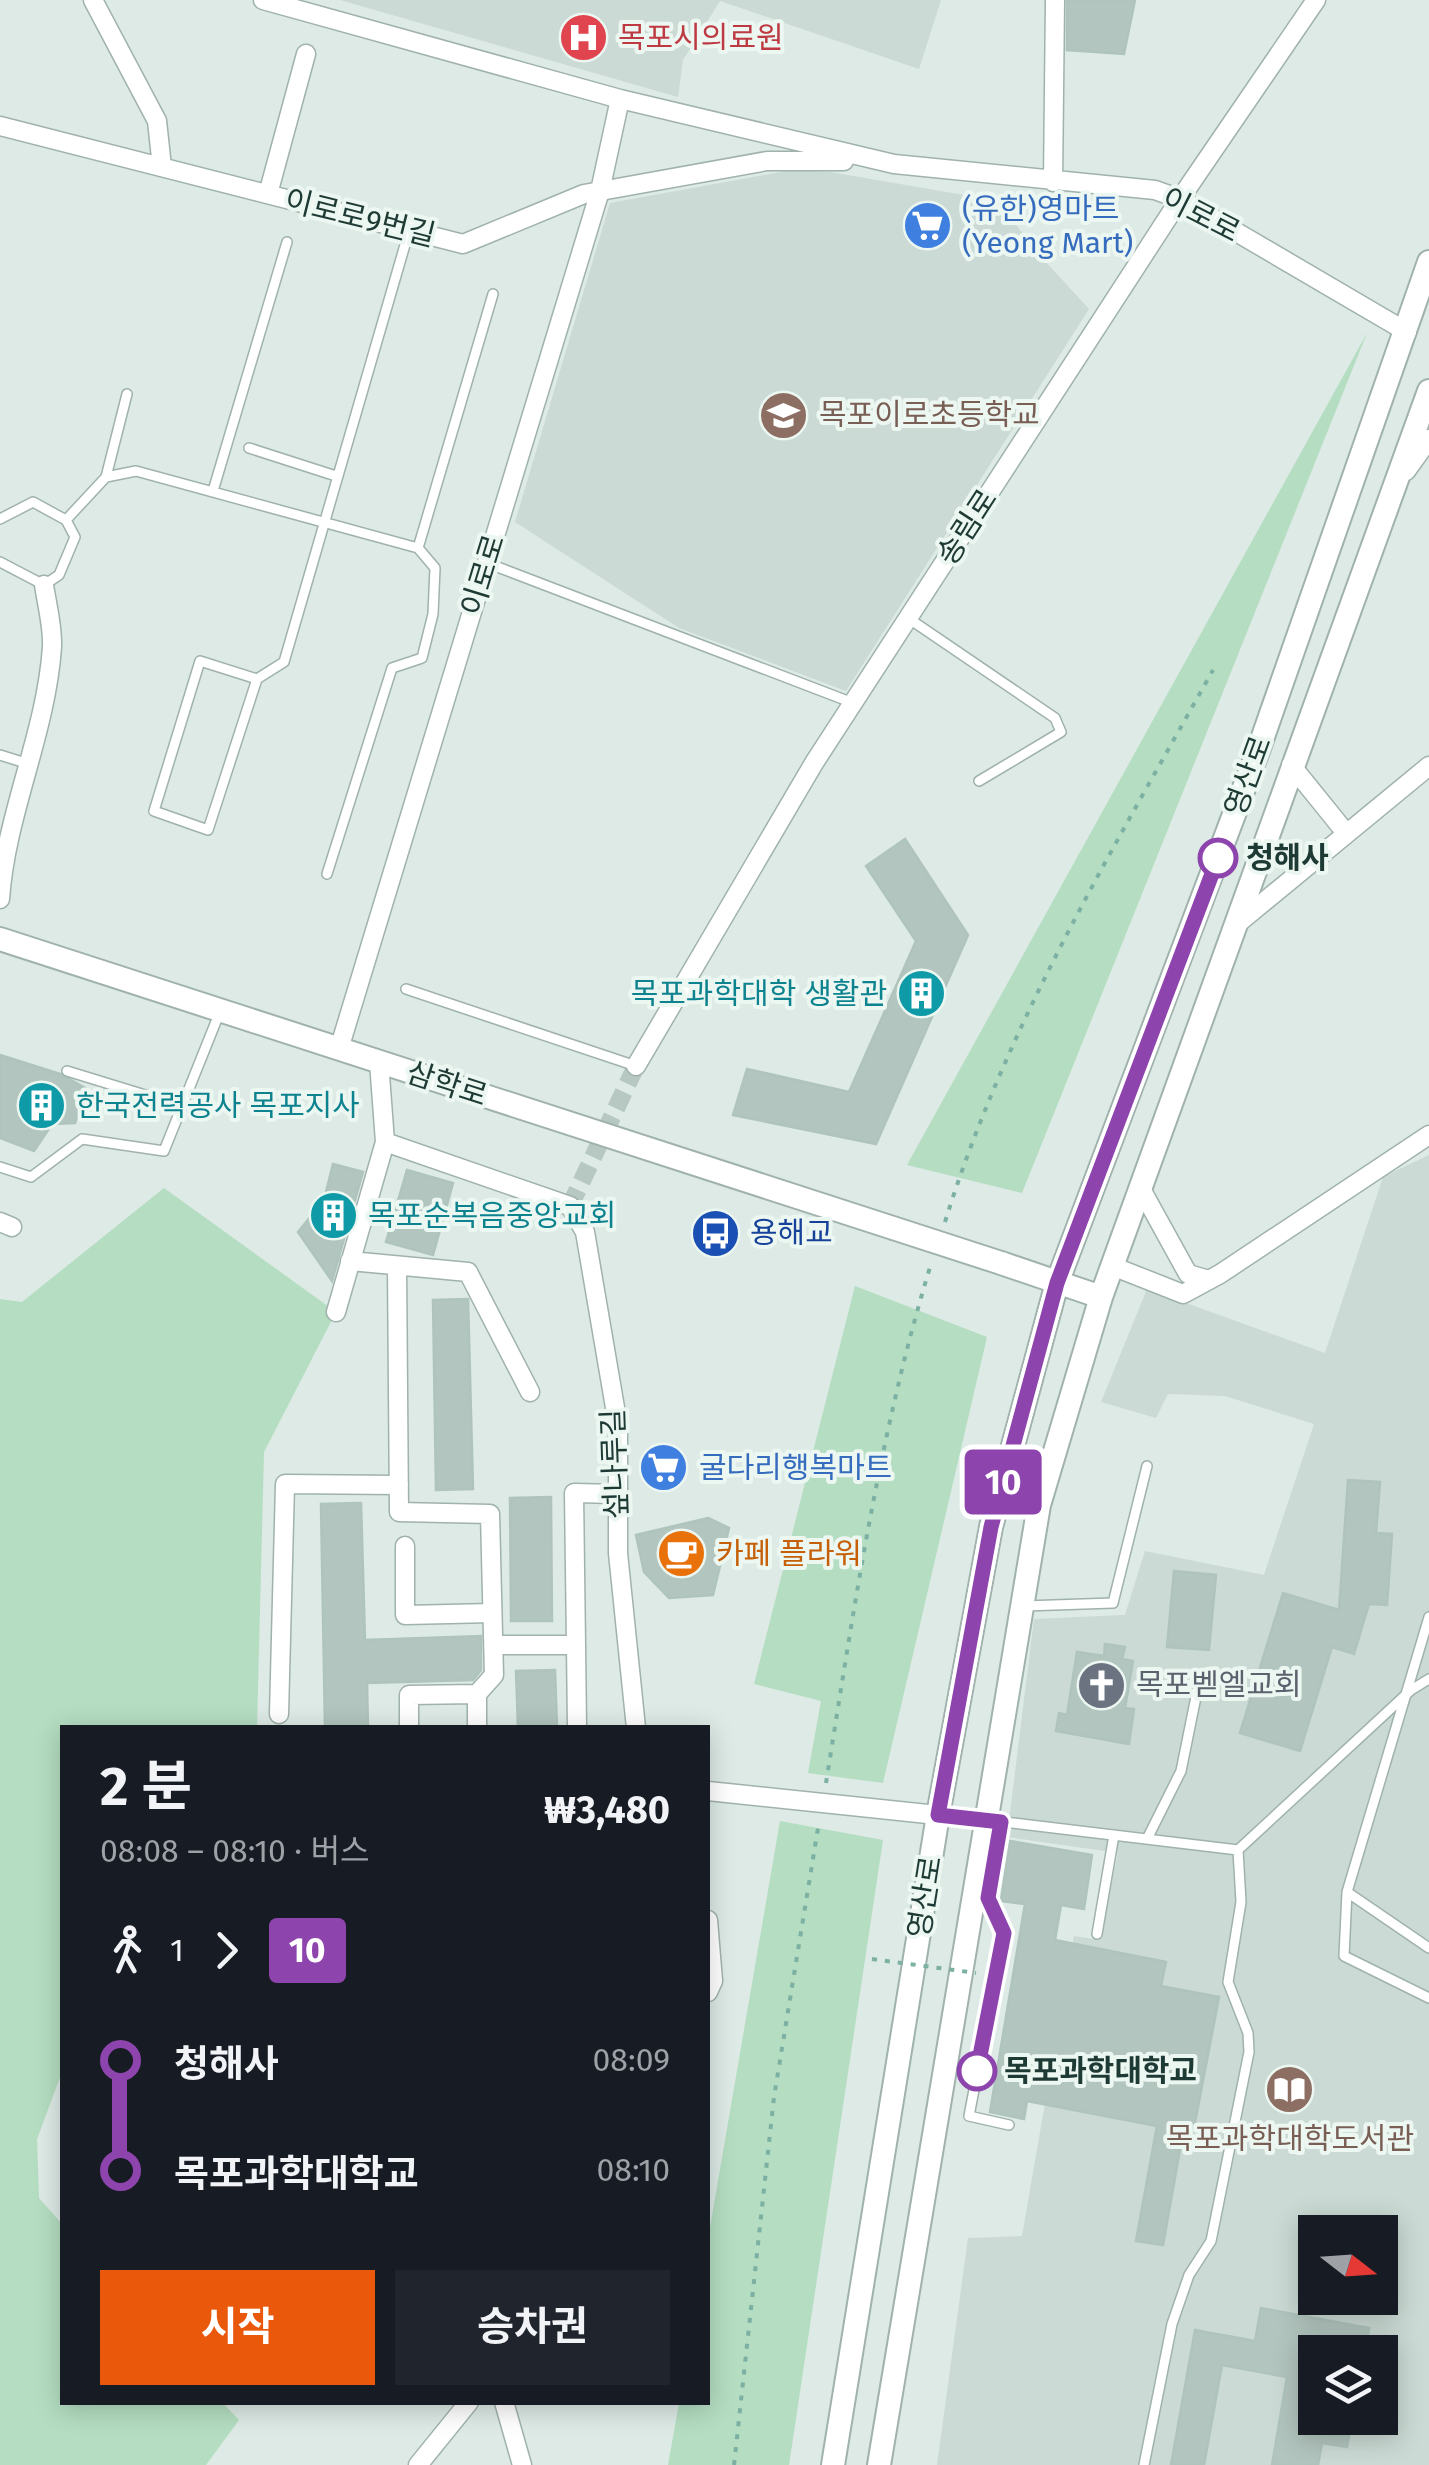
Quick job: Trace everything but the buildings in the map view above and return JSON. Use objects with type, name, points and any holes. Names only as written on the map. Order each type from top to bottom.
[{"type":"street","points":[[93,0],[157,121],[162,168]]},
{"type":"street","name":"이로로","points":[[263,0],[620,99],[894,164],[1154,190],[1180,199],[1407,332]]},
{"type":"street","points":[[1053,182],[1055,0]]},
{"type":"street","name":"송림로","points":[[636,1066],[853,702],[1180,199],[1316,0]]},
{"type":"street","points":[[268,194],[306,54]]},
{"type":"street","name":"이로로","points":[[339,1049],[600,191],[620,99]]},
{"type":"street","name":"이로로9번길","points":[[0,126],[463,244],[600,191],[810,158],[894,164]]},
{"type":"street","name":"영산로","points":[[833,2465],[938,1815],[991,1527],[1057,1283],[1258,751],[1429,262]]},
{"type":"street","name":"영산로","points":[[880,2465],[993,1821],[1021,1606],[1040,1504],[1101,1296],[1429,391]]},
{"type":"street","points":[[1376,544],[1423,464],[1429,440]]},
{"type":"street","points":[[0,899],[3,854],[29,764],[52,644],[44,585]]},
{"type":"street","points":[[1292,765],[1346,832]]},
{"type":"street","points":[[1236,926],[1429,766]]},
{"type":"street","name":"삼학로","points":[[0,939],[1057,1283]]},
{"type":"street","points":[[336,1312],[385,1142],[379,1062]]},
{"type":"street","points":[[1112,1266],[1182,1294],[1429,1135]]},
{"type":"street","name":"섶나루길","points":[[385,1142],[570,1206],[585,1232],[615,1406],[618,1553],[636,1725]]},
{"type":"street","points":[[1140,1186],[1188,1274],[1209,1280]]},
{"type":"street","points":[[350,1262],[468,1272],[530,1392]]},
{"type":"street","points":[[397,1266],[399,1512],[490,1514],[494,1676],[477,1694],[477,1725]]},
{"type":"street","points":[[1057,1283],[1101,1296]]},
{"type":"street","points":[[279,1714],[286,1484],[399,1485]]},
{"type":"street","points":[[578,1725],[574,1493],[618,1494]]},
{"type":"street","points":[[405,1546],[405,1615],[492,1613]]},
{"type":"street","points":[[493,1645],[576,1645]]},
{"type":"street","points":[[409,1725],[409,1695],[477,1694]]},
{"type":"street","points":[[710,1791],[993,1821]]},
{"type":"street","points":[[710,1940],[714,1981],[710,1988]]},
{"type":"street","points":[[418,2465],[467,2405]]},
{"type":"street","points":[[505,2405],[522,2465]]},
{"type":"lane","points":[[257,679],[200,661],[154,811],[208,830],[257,679],[284,662],[409,230]]},
{"type":"lane","points":[[213,491],[287,242]]},
{"type":"lane","points":[[418,548],[493,294]]},
{"type":"lane","points":[[66,520],[106,477],[126,394]]},
{"type":"lane","points":[[249,448],[336,476]]},
{"type":"lane","points":[[106,477],[136,472],[213,491],[418,548],[435,568],[434,614],[422,658],[392,668],[328,874]]},
{"type":"lane","points":[[0,519],[33,502],[66,520],[75,538],[59,574],[44,585],[0,562]]},
{"type":"lane","points":[[487,563],[853,702]]},
{"type":"lane","points":[[908,618],[1055,718],[1060,732],[979,781]]},
{"type":"lane","points":[[0,755],[29,764]]},
{"type":"lane","points":[[406,989],[636,1066]]},
{"type":"lane","points":[[0,1167],[31,1177],[82,1139],[164,1151],[220,1010]]},
{"type":"lane","points":[[67,1071],[182,1106]]},
{"type":"lane","points":[[1021,1606],[1113,1603],[1147,1466]]},
{"type":"lane","points":[[1429,1617],[1347,1892],[1344,1956],[1429,1998]]},
{"type":"lane","points":[[1147,1839],[1181,1770],[1200,1677]]},
{"type":"lane","points":[[1144,2465],[1172,2324],[1190,2274],[1212,2241],[1248,2052],[1248,2033],[1228,1982],[1240,1902],[1238,1850],[1410,1690],[1429,1679]]},
{"type":"lane","points":[[1009,2125],[969,2116],[1004,1933],[988,1898],[993,1821],[1238,1850]]},
{"type":"lane","points":[[1097,1934],[1114,1835]]},
{"type":"lane","points":[[1347,1892],[1429,1948]]},
{"type":"path","points":[[942,1229],[964,1159],[1038,984],[1213,670]]},
{"type":"path","points":[[734,2465],[774,2097],[822,1803],[872,1502],[910,1334],[932,1264]]},
{"type":"path","points":[[872,1959],[976,1973]]},
{"type":"shaded area","name":"목포시의료원","points":[[340,0],[941,0],[919,69],[720,1],[683,60],[678,97]]},
{"type":"shaded area","name":"목포이로초등학교","points":[[792,170],[830,172],[999,201],[1033,248],[1089,309],[846,691],[679,628],[515,522],[610,203]]},
{"type":"shaded area","points":[[1429,1155],[1429,2465],[937,2465],[968,2238],[1022,2236],[1074,1936],[1099,1940],[1118,1853],[1007,1837],[1034,1619],[1125,1615],[1145,1551],[1264,1575],[1314,1424],[1225,1396],[1168,1394],[1156,1418],[1101,1402],[1147,1289],[1325,1353],[1383,1177]]},
{"type":"green space","points":[[1367,333],[1022,1193],[907,1165]]},
{"type":"green space","points":[[164,1188],[336,1312],[264,1452],[257,1725],[60,1725],[60,2077],[37,2139],[39,2198],[60,2222],[60,2405],[225,2405],[239,2420],[206,2465],[0,2465],[0,1299],[22,1302]]},
{"type":"green space","points":[[855,1286],[987,1337],[883,1783],[808,1773],[821,1701],[754,1684]]},
{"type":"green space","points":[[780,1821],[883,1840],[789,2465],[668,2465],[679,2405],[710,2405],[710,2227]]},
{"type":"tunnel","points":[[570,1206],[636,1066]]},
{"type":"bus line","name":"10","points":[[977,2071],[1004,1933],[1000,1919],[990,1910],[988,1898],[1001,1822],[938,1815],[991,1527],[1057,1283],[1218,858]]},
{"type":"place","name":"목포시의료원","points":[[583,38]]},
{"type":"place","name":"(유한)영마트 (Yeong Mart)","points":[[927,226]]},
{"type":"place","name":"목포이로초등학교","points":[[784,415]]},
{"type":"place","name":"청해사","points":[[1218,858]]},
{"type":"place","name":"목포과학대학 생활관","points":[[922,994]]},
{"type":"place","name":"한국전력공사 목포지사","points":[[41,1106]]},
{"type":"place","name":"목포순복음중앙교회","points":[[333,1216]]},
{"type":"place","name":"용해교","points":[[715,1233]]},
{"type":"place","name":"굴다리행복마트","points":[[664,1468]]},
{"type":"place","name":"카페 플라워","points":[[681,1554]]},
{"type":"place","name":"목포벧엘교회","points":[[1101,1685]]},
{"type":"place","name":"목포과학대학교","points":[[977,2071]]},
{"type":"place","name":"목포과학대학도서관","points":[[1290,2090]]}]
